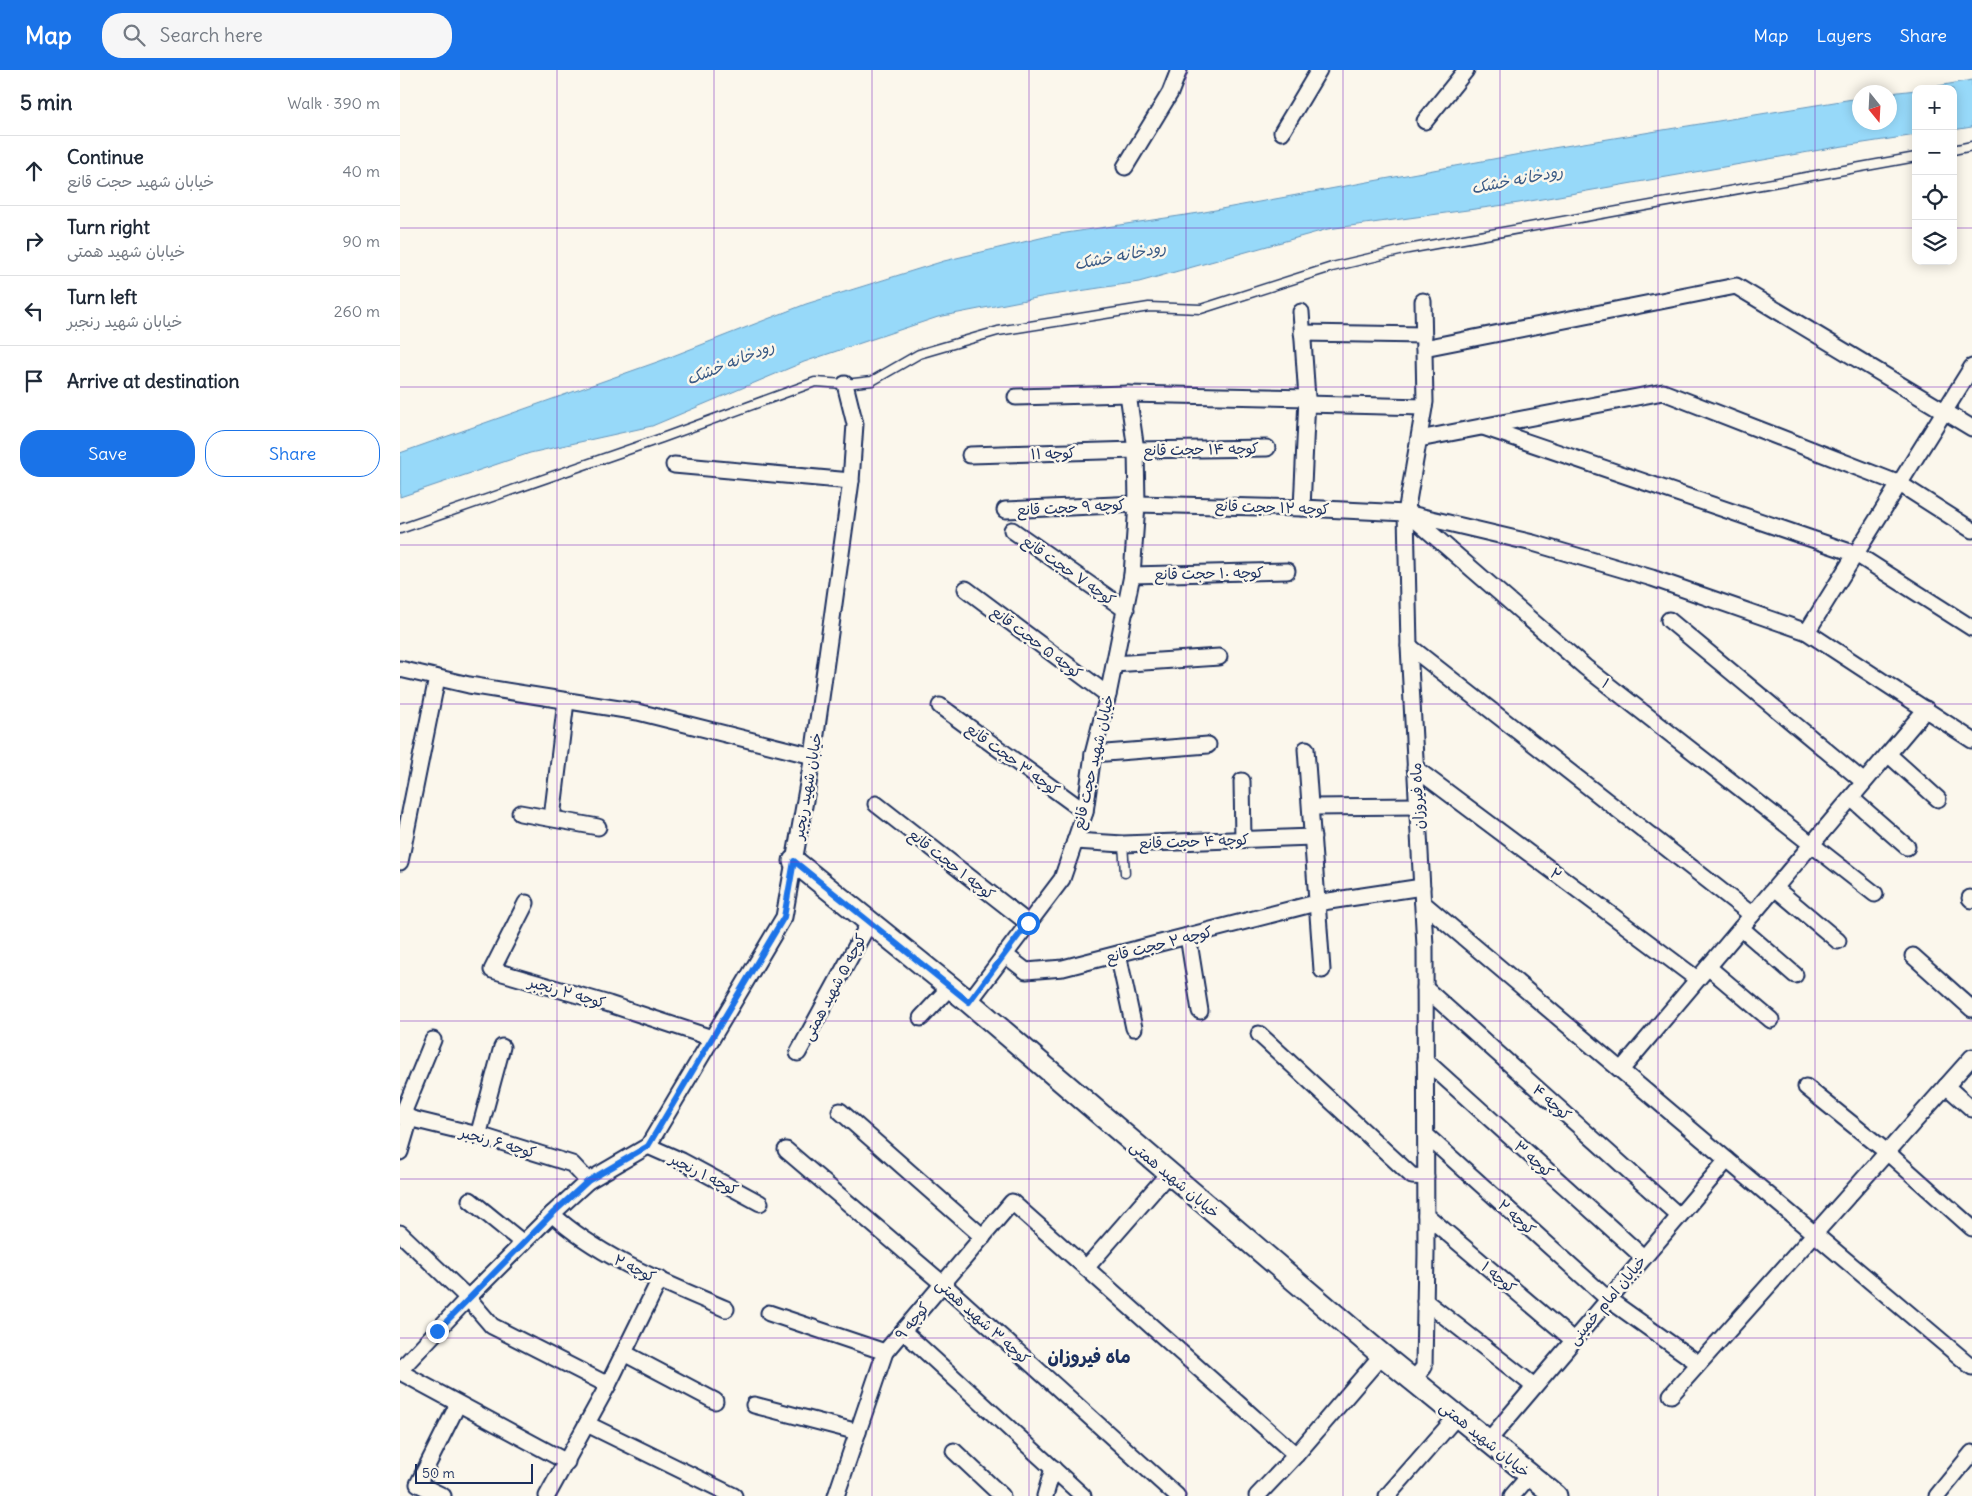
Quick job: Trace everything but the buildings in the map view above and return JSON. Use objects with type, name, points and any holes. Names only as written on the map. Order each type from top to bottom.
[{"type":"street","points":[[1125,167],[1170,93],[1180,70]]},
{"type":"street","points":[[1282,132],[1319,70]]},
{"type":"street","points":[[1425,121],[1466,70]]},
{"type":"street","points":[[1302,333],[1424,341],[1736,286],[1972,428]]},
{"type":"street","name":"ماه فیروزان","points":[[1413,1380],[1424,1367],[1426,1215],[1425,946],[1409,646],[1406,512],[1424,407],[1423,301]]},
{"type":"street","points":[[1301,312],[1306,401],[1302,508]]},
{"type":"street","points":[[1807,632],[1972,367]]},
{"type":"street","name":"خیابان شهید رنجبر","points":[[400,1371],[468,1298],[552,1214],[588,1181],[648,1146],[784,917],[813,756],[851,481],[855,424],[845,384]]},
{"type":"street","points":[[1419,439],[1663,392],[1900,484],[1972,530]]},
{"type":"street","points":[[1016,397],[1128,394],[1424,407]]},
{"type":"street","name":"خیابان شهید حجت قانع","points":[[969,1002],[1062,879],[1085,812],[1093,754],[1108,695],[1132,575],[1137,504],[1136,450],[1128,394]]},
{"type":"street","points":[[1481,427],[1856,554],[1972,628]]},
{"type":"street","name":"کوچه ۱۴ حجت قانع","points":[[1136,450],[1267,448]]},
{"type":"street","name":"کوچه ۱۱","points":[[970,455],[1136,450]]},
{"type":"street","points":[[674,465],[851,481]]},
{"type":"street","name":"کوچه ۱۲ حجت قانع","points":[[1137,504],[1406,512],[1533,543],[1634,573],[1807,632],[1972,740]]},
{"type":"street","name":"کوچه ۹ حجت قانع","points":[[1005,510],[1137,504]]},
{"type":"street","name":"۱","points":[[1406,512],[1585,667],[1874,894]]},
{"type":"street","name":"کوچه ۷ حجت قانع","points":[[1012,530],[1126,610]]},
{"type":"street","name":"کوچه ۱۰ حجت قانع","points":[[1132,575],[1287,571]]},
{"type":"street","name":"کوچه ۵ حجت قانع","points":[[966,589],[1108,695]]},
{"type":"street","points":[[1668,620],[1864,782]]},
{"type":"street","points":[[1409,646],[1752,915]]},
{"type":"street","points":[[1114,664],[1219,657]]},
{"type":"street","points":[[400,669],[469,685],[638,712],[813,756]]},
{"type":"street","points":[[400,862],[437,678]]},
{"type":"street","points":[[552,818],[566,701]]},
{"type":"street","name":"کوچه ۳ حجت قانع","points":[[940,706],[1085,812]]},
{"type":"street","points":[[1621,1070],[1926,709]]},
{"type":"street","points":[[1093,754],[1208,745]]},
{"type":"street","points":[[1306,749],[1322,970]]},
{"type":"street","points":[[1888,754],[1938,799]]},
{"type":"street","name":"۲","points":[[1415,768],[1698,979]]},
{"type":"street","points":[[1242,781],[1243,838]]},
{"type":"street","points":[[1851,798],[1907,847]]},
{"type":"street","name":"کوچه ۱ حجت قانع","points":[[876,804],[1028,923]]},
{"type":"street","points":[[1311,807],[1418,806]]},
{"type":"street","points":[[520,813],[598,826]]},
{"type":"street","name":"کوچه ۴ حجت قانع","points":[[1075,841],[1123,844],[1243,838],[1313,837]]},
{"type":"street","name":"خیابان شهید همتی","points":[[794,861],[969,1002],[1382,1355],[1556,1496]]},
{"type":"street","name":"کوچه ۲ حجت قانع","points":[[1004,954],[1026,971],[1063,968],[1316,903],[1422,887]]},
{"type":"street","points":[[1775,888],[1838,941]]},
{"type":"street","points":[[1423,903],[1972,1367]]},
{"type":"street","name":"کوچه ۲ رنجبر","points":[[526,904],[492,970],[609,1004],[712,1038]]},
{"type":"street","name":"کوچه ۵ شهید همتی","points":[[798,1053],[870,921]]},
{"type":"street","points":[[1741,928],[1795,975]]},
{"type":"street","points":[[1188,936],[1200,1011]]},
{"type":"street","points":[[1118,954],[1134,1028]]},
{"type":"street","points":[[1913,956],[1972,1009]]},
{"type":"street","points":[[1708,967],[1771,1020]]},
{"type":"street","points":[[922,1018],[950,987]]},
{"type":"street","name":"کوچه ۴","points":[[1425,988],[1678,1215]]},
{"type":"street","points":[[1259,1034],[1412,1176],[1426,1177]]},
{"type":"street","points":[[400,1152],[404,1117],[433,1040]]},
{"type":"street","points":[[478,1136],[502,1047]]},
{"type":"street","points":[[1671,1395],[1972,1057]]},
{"type":"street","name":"کوچه ۳","points":[[1425,1060],[1643,1258]]},
{"type":"street","points":[[1946,1086],[1972,1109]]},
{"type":"street","points":[[1806,1087],[1888,1153],[1972,1228]]},
{"type":"street","points":[[840,1111],[982,1237]]},
{"type":"street","name":"کوچه ۶ رنجبر","points":[[404,1117],[478,1136],[572,1164],[588,1181]]},
{"type":"street","name":"کوچه ۲","points":[[1426,1136],[1608,1299],[1695,1361]]},
{"type":"street","name":"کوچه ۱ رنجبر","points":[[648,1146],[682,1161],[760,1203]]},
{"type":"street","name":"کوچه ۳ شهید همتی","points":[[786,1150],[943,1284],[1177,1496]]},
{"type":"street","name":"خیابان امام خمینی","points":[[1488,1441],[1678,1215],[1727,1160]]},
{"type":"street","points":[[1086,1268],[1168,1174]]},
{"type":"street","points":[[470,1200],[523,1243]]},
{"type":"street","name":"کوچه ۹","points":[[836,1496],[885,1352],[1012,1202],[1296,1455]]},
{"type":"street","name":"کوچه ۲","points":[[552,1214],[570,1231],[610,1256],[726,1309]]},
{"type":"street","name":"کوچه ۱","points":[[1426,1215],[1573,1340]]},
{"type":"street","points":[[400,1233],[468,1298],[492,1326],[608,1385]]},
{"type":"street","points":[[551,1495],[660,1279]]},
{"type":"street","points":[[1425,1301],[1534,1386]]},
{"type":"street","points":[[769,1313],[885,1352]]},
{"type":"street","points":[[903,1331],[1082,1496]]},
{"type":"street","points":[[624,1353],[716,1401]]},
{"type":"street","points":[[1257,1496],[1296,1455],[1382,1355]]},
{"type":"street","points":[[400,1371],[567,1462]]},
{"type":"street","points":[[443,1496],[418,1484],[458,1404]]},
{"type":"street","points":[[754,1405],[858,1432]]},
{"type":"street","points":[[1387,1496],[1457,1416]]},
{"type":"street","points":[[587,1424],[734,1496]]},
{"type":"street","points":[[954,1451],[1002,1496]]},
{"type":"street","points":[[1937,1496],[1972,1453]]},
{"type":"street","points":[[1046,1496],[1052,1468]]},
{"type":"street","points":[[1512,1496],[1530,1475]]},
{"type":"lane","points":[[1957,149],[1972,146]]},
{"type":"lane","points":[[400,529],[816,382],[845,384],[872,381],[919,354],[998,331],[1149,307],[1201,309],[1332,267],[1408,250],[1912,158]]},
{"type":"lane","points":[[1123,844],[1126,873]]},
{"type":"water","points":[[1972,80],[1972,127],[1957,129],[1957,85],[1944,85]]},
{"type":"water","name":"رودخانه خشک","points":[[1912,90],[1912,136],[1519,203],[1328,229],[1139,282],[1046,296],[938,317],[804,362],[652,426],[530,453],[400,497],[400,453],[660,361],[806,304],[944,261],[1053,235],[1199,213],[1553,148],[1852,99],[1852,130],[1897,130],[1897,92]]},
{"type":"district","name":"ماه فیروزان","points":[[1089,1356]]},
{"type":"route","points":[[437,1331],[552,1214],[588,1181],[648,1146],[784,917],[794,861],[969,1002],[1028,923]]}]
